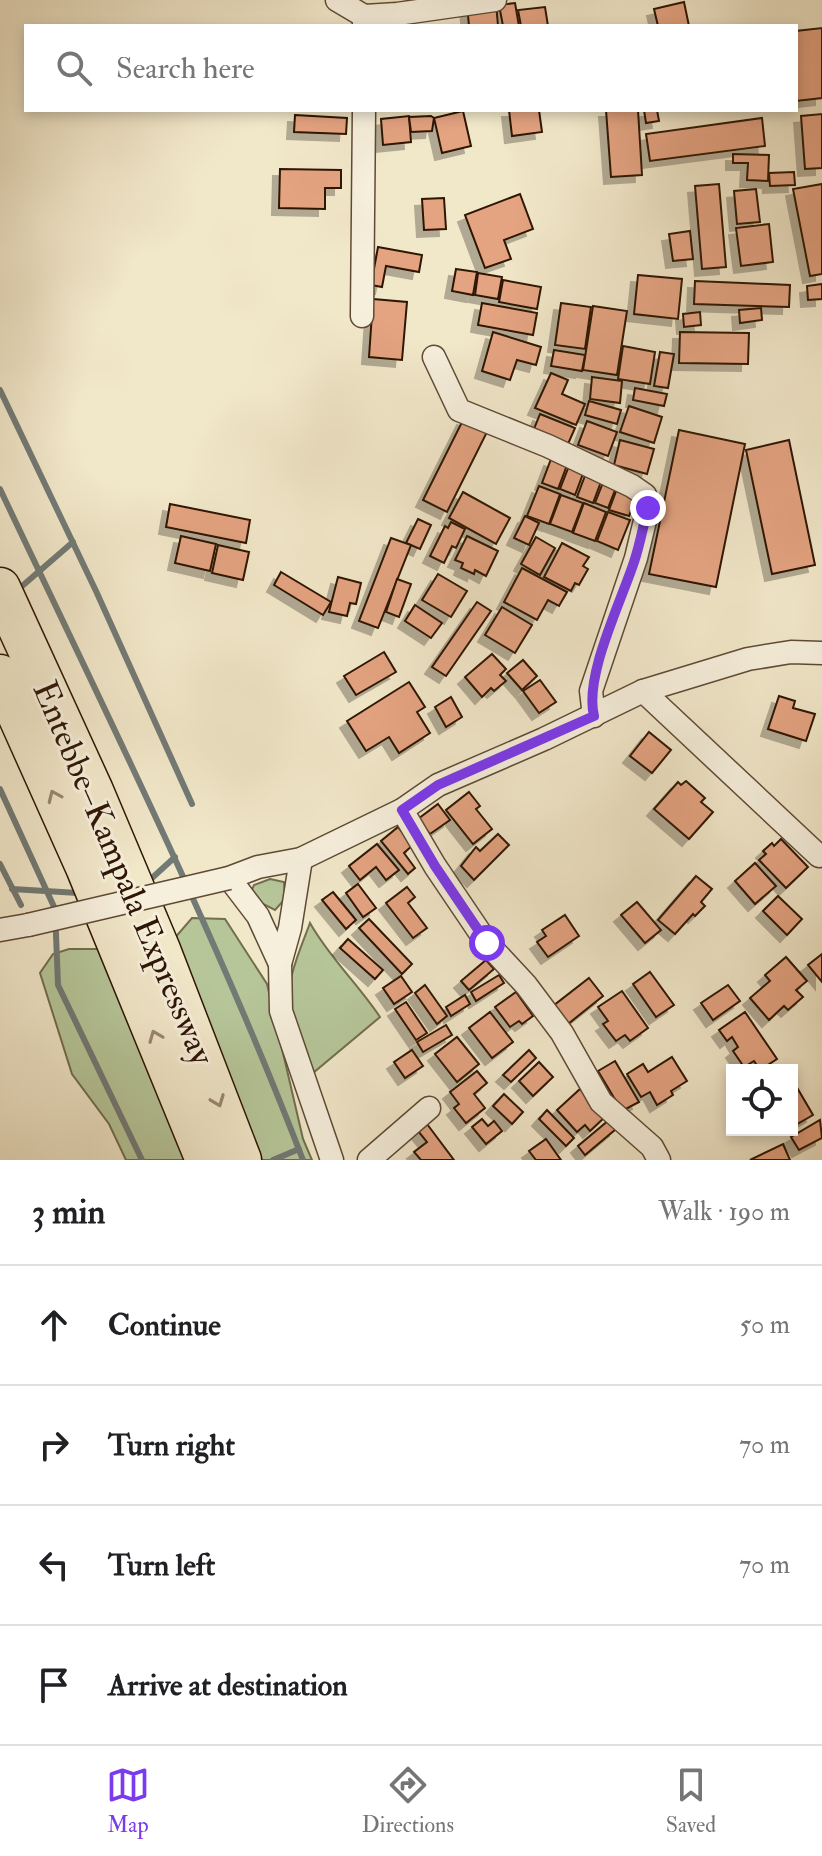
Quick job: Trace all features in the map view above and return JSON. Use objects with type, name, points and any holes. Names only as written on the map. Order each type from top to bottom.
[{"type":"highway","name":"Entebbe–Kampala Expressway","points":[[0,588],[93,791],[160,950],[241,1160]]},
{"type":"highway","name":"Entebbe–Kampala Expressway","points":[[0,675],[86,867],[206,1160]]},
{"type":"street","points":[[337,0],[364,21],[495,0]]},
{"type":"street","points":[[362,316],[364,112]]},
{"type":"street","points":[[434,357],[459,410],[548,446],[645,495],[648,508],[636,558],[591,691],[594,716]]},
{"type":"street","points":[[0,930],[301,859],[402,810],[438,785],[643,691],[748,659],[791,652],[822,653]]},
{"type":"street","points":[[643,691],[819,856]]},
{"type":"street","points":[[402,810],[487,943],[526,985],[562,1033],[601,1102],[652,1147],[659,1160]]},
{"type":"street","points":[[301,859],[290,928],[280,964],[281,1011],[332,1160]]},
{"type":"street","points":[[229,878],[258,916],[280,964]]},
{"type":"street","points":[[369,1160],[429,1108]]},
{"type":"green space","points":[[270,879],[284,882],[285,899],[275,910],[250,894],[254,885]]},
{"type":"green space","points":[[192,918],[225,919],[267,984],[303,1139],[312,1160],[262,1160],[173,940]]},
{"type":"green space","points":[[310,923],[380,1017],[313,1073],[294,1029],[289,1002],[294,967]]},
{"type":"green space","points":[[69,949],[105,949],[187,1160],[126,1160],[109,1124],[72,1074],[40,973],[53,954]]},
{"type":"building","points":[[496,2],[498,24],[469,24],[467,5]]},
{"type":"building","points":[[684,2],[689,24],[658,24],[654,9]]},
{"type":"building","points":[[515,3],[519,24],[503,24],[499,5]]},
{"type":"building","points":[[545,7],[548,24],[521,24],[518,10]]},
{"type":"building","points":[[822,28],[822,98],[798,101],[798,31]]},
{"type":"building","points":[[463,112],[471,146],[442,153],[434,118]]},
{"type":"building","points":[[509,112],[539,112],[542,132],[512,136]]},
{"type":"building","points":[[606,112],[638,112],[642,175],[611,177]]},
{"type":"building","points":[[644,112],[657,112],[659,121],[646,123]]},
{"type":"building","points":[[822,114],[822,168],[805,169],[801,116]]},
{"type":"building","points":[[295,115],[347,118],[346,134],[294,132]]},
{"type":"building","points":[[409,116],[411,142],[383,145],[381,119]]},
{"type":"building","points":[[409,117],[434,118],[432,131],[411,132]]},
{"type":"building","points":[[762,118],[765,146],[650,161],[646,134]]},
{"type":"building","points":[[733,154],[769,155],[768,181],[747,180],[748,163],[733,163]]},
{"type":"building","points":[[280,169],[341,170],[341,188],[325,188],[325,209],[279,208]]},
{"type":"building","points":[[794,172],[795,185],[770,186],[769,173]]},
{"type":"building","points":[[719,184],[726,267],[702,269],[695,186]]},
{"type":"building","points":[[822,184],[822,274],[810,276],[793,189]]},
{"type":"building","points":[[756,189],[760,222],[737,224],[734,191]]},
{"type":"building","points":[[520,194],[533,229],[504,240],[511,259],[485,268],[465,215]]},
{"type":"building","points":[[444,198],[446,229],[424,230],[422,199]]},
{"type":"building","points":[[769,224],[773,262],[741,266],[736,228]]},
{"type":"building","points":[[690,231],[693,259],[673,261],[669,234]]},
{"type":"building","points":[[378,247],[422,255],[419,272],[386,266],[382,287],[371,285]]},
{"type":"building","points":[[456,269],[477,272],[473,295],[452,291]]},
{"type":"building","points":[[478,273],[502,277],[498,299],[475,295]]},
{"type":"building","points":[[638,275],[682,279],[678,319],[634,314]]},
{"type":"building","points":[[503,280],[541,287],[537,309],[499,302]]},
{"type":"building","points":[[695,281],[790,285],[789,307],[694,304]]},
{"type":"building","points":[[822,284],[822,299],[808,300],[807,286]]},
{"type":"building","points":[[373,299],[407,302],[402,360],[369,357]]},
{"type":"building","points":[[482,303],[537,313],[533,335],[478,325]]},
{"type":"building","points":[[561,303],[591,307],[585,349],[555,345]]},
{"type":"building","points":[[593,306],[627,311],[617,375],[583,370]]},
{"type":"building","points":[[761,308],[762,320],[740,323],[739,310]]},
{"type":"building","points":[[700,312],[701,325],[684,327],[683,314]]},
{"type":"building","points":[[493,332],[541,347],[536,365],[517,360],[510,380],[482,371]]},
{"type":"building","points":[[680,332],[749,333],[748,364],[679,363]]},
{"type":"building","points":[[623,346],[655,352],[650,384],[618,379]]},
{"type":"building","points":[[554,350],[585,355],[582,371],[551,366]]},
{"type":"building","points":[[660,352],[674,354],[668,388],[654,386]]},
{"type":"building","points":[[551,373],[568,380],[562,394],[585,404],[576,425],[535,408]]},
{"type":"building","points":[[592,377],[622,381],[620,403],[590,399]]},
{"type":"building","points":[[635,388],[667,394],[664,406],[633,400]]},
{"type":"building","points":[[589,401],[621,410],[617,424],[585,415]]},
{"type":"building","points":[[629,406],[662,417],[654,443],[620,432]]},
{"type":"building","points":[[540,414],[575,428],[568,444],[534,429]]},
{"type":"building","points":[[464,418],[488,430],[447,512],[423,500]]},
{"type":"building","points":[[587,421],[617,432],[608,456],[578,445]]},
{"type":"building","points":[[679,430],[745,444],[716,587],[649,574]]},
{"type":"building","points":[[620,440],[654,449],[647,474],[614,465]]},
{"type":"building","points":[[789,440],[815,565],[772,574],[746,450]]},
{"type":"building","points":[[551,459],[567,465],[558,489],[542,483]]},
{"type":"building","points":[[569,466],[584,471],[575,495],[560,489]]},
{"type":"building","points":[[586,473],[602,479],[593,503],[577,497]]},
{"type":"building","points":[[604,480],[617,485],[608,508],[595,503]]},
{"type":"building","points":[[539,486],[560,494],[549,524],[527,516]]},
{"type":"building","points":[[618,486],[638,492],[629,516],[609,510]]},
{"type":"building","points":[[463,492],[510,518],[496,544],[449,518]]},
{"type":"building","points":[[561,495],[583,503],[572,532],[550,524]]},
{"type":"building","points":[[584,503],[606,512],[595,541],[573,533]]},
{"type":"building","points":[[170,504],[250,520],[246,543],[166,527]]},
{"type":"building","points":[[608,512],[630,520],[618,550],[597,541]]},
{"type":"building","points":[[525,516],[539,523],[529,545],[514,538]]},
{"type":"building","points":[[418,519],[431,525],[420,549],[406,543]]},
{"type":"building","points":[[451,522],[465,529],[444,563],[430,556],[445,526],[448,528]]},
{"type":"building","points":[[181,536],[216,544],[210,571],[175,563]]},
{"type":"building","points":[[467,536],[498,551],[486,576],[461,568],[463,563],[455,560]]},
{"type":"building","points":[[536,537],[555,548],[540,575],[521,564]]},
{"type":"building","points":[[391,538],[411,545],[378,628],[359,621]]},
{"type":"building","points":[[562,543],[589,557],[583,566],[588,569],[579,585],[575,583],[571,591],[544,577]]},
{"type":"building","points":[[218,545],[249,552],[243,580],[212,573]]},
{"type":"building","points":[[522,568],[567,592],[559,606],[548,600],[537,620],[504,602]]},
{"type":"building","points":[[281,572],[331,602],[323,615],[274,585]]},
{"type":"building","points":[[438,574],[467,591],[451,617],[422,600]]},
{"type":"building","points":[[338,577],[361,583],[356,604],[350,603],[347,616],[329,612]]},
{"type":"building","points":[[397,579],[411,584],[399,617],[386,612]]},
{"type":"building","points":[[477,602],[491,611],[446,676],[432,667]]},
{"type":"building","points":[[415,605],[442,623],[431,638],[405,621]]},
{"type":"building","points":[[502,607],[532,625],[515,653],[485,635]]},
{"type":"building","points":[[384,652],[396,672],[356,695],[344,676]]},
{"type":"building","points":[[492,654],[506,669],[500,675],[506,681],[494,691],[491,688],[482,697],[465,677]]},
{"type":"building","points":[[523,660],[537,676],[522,690],[507,673]]},
{"type":"building","points":[[540,680],[556,702],[539,713],[523,691]]},
{"type":"building","points":[[409,682],[425,707],[417,712],[430,733],[399,753],[389,737],[366,751],[347,721]]},
{"type":"building","points":[[779,696],[795,701],[793,708],[815,714],[806,741],[768,729]]},
{"type":"building","points":[[451,697],[462,717],[446,727],[435,707]]},
{"type":"building","points":[[649,732],[671,750],[652,773],[630,756]]},
{"type":"building","points":[[686,781],[705,798],[701,802],[713,812],[689,839],[654,809],[678,782],[681,785]]},
{"type":"building","points":[[469,792],[480,806],[476,809],[492,829],[473,844],[446,810]]},
{"type":"building","points":[[438,804],[450,820],[430,834],[418,819]]},
{"type":"building","points":[[398,827],[413,845],[404,853],[415,868],[408,874],[381,841]]},
{"type":"building","points":[[498,834],[509,845],[474,880],[461,866],[476,847],[480,851]]},
{"type":"building","points":[[781,839],[808,867],[786,888],[759,860],[766,854],[763,851]]},
{"type":"building","points":[[377,844],[399,870],[386,880],[376,867],[360,880],[349,866]]},
{"type":"building","points":[[755,863],[776,886],[755,904],[735,881]]},
{"type":"building","points":[[696,876],[712,889],[701,902],[705,906],[675,934],[658,920]]},
{"type":"building","points":[[358,884],[376,908],[363,917],[346,893]]},
{"type":"building","points":[[407,887],[415,897],[408,903],[427,928],[413,938],[386,903]]},
{"type":"building","points":[[333,892],[356,920],[346,929],[322,900]]},
{"type":"building","points":[[778,896],[802,919],[787,935],[763,911]]},
{"type":"building","points":[[637,902],[661,930],[645,943],[621,915]]},
{"type":"building","points":[[565,915],[579,936],[548,957],[537,942],[546,936],[542,930]]},
{"type":"building","points":[[369,919],[412,964],[402,974],[359,928]]},
{"type":"building","points":[[348,939],[383,970],[375,979],[340,948]]},
{"type":"building","points":[[822,954],[822,982],[808,965]]},
{"type":"building","points":[[786,957],[807,981],[796,990],[803,997],[788,1010],[784,1006],[769,1020],[750,998],[770,981],[765,975]]},
{"type":"building","points":[[486,960],[494,969],[469,990],[461,981]]},
{"type":"building","points":[[650,972],[674,1005],[656,1017],[633,984]]},
{"type":"building","points":[[499,975],[504,983],[476,1001],[471,992]]},
{"type":"building","points":[[401,976],[412,992],[394,1004],[383,988]]},
{"type":"building","points":[[589,978],[603,996],[568,1024],[553,1006]]},
{"type":"building","points":[[425,985],[447,1016],[437,1024],[415,993]]},
{"type":"building","points":[[728,985],[740,1001],[713,1020],[701,1003]]},
{"type":"building","points":[[622,991],[648,1028],[630,1041],[625,1035],[616,1041],[603,1024],[608,1021],[598,1007]]},
{"type":"building","points":[[516,992],[533,1016],[522,1024],[519,1021],[510,1027],[495,1007]]},
{"type":"building","points":[[465,995],[470,1004],[451,1016],[446,1007]]},
{"type":"building","points":[[406,1002],[427,1033],[416,1040],[395,1009]]},
{"type":"building","points":[[490,1012],[513,1042],[492,1058],[469,1028]]},
{"type":"building","points":[[745,1012],[777,1059],[769,1064],[756,1064],[754,1061],[742,1064],[733,1051],[738,1047],[732,1037],[727,1041],[719,1030]]},
{"type":"building","points":[[446,1025],[452,1035],[423,1052],[417,1042]]},
{"type":"building","points":[[457,1037],[479,1064],[457,1082],[435,1054]]},
{"type":"building","points":[[412,1050],[423,1066],[405,1078],[394,1062]]},
{"type":"building","points":[[529,1050],[536,1058],[511,1082],[503,1075]]},
{"type":"building","points":[[672,1057],[687,1081],[657,1105],[650,1092],[641,1097],[627,1074],[643,1064],[648,1072]]},
{"type":"building","points":[[615,1061],[639,1102],[622,1111],[598,1071]]},
{"type":"building","points":[[539,1062],[553,1077],[533,1096],[519,1081]]},
{"type":"building","points":[[477,1071],[487,1083],[474,1094],[485,1108],[466,1123],[454,1108],[459,1104],[450,1092]]},
{"type":"building","points":[[580,1089],[606,1116],[590,1131],[585,1125],[577,1132],[557,1110]]},
{"type":"building","points":[[798,1089],[813,1115],[798,1124]]},
{"type":"building","points":[[504,1094],[523,1112],[512,1124],[493,1106]]},
{"type":"building","points":[[547,1110],[574,1138],[566,1146],[539,1119]]},
{"type":"building","points":[[482,1119],[488,1126],[494,1121],[502,1131],[486,1144],[472,1127]]},
{"type":"building","points":[[609,1120],[616,1129],[585,1155],[578,1146]]},
{"type":"building","points":[[820,1120],[822,1138],[799,1150],[791,1137],[798,1136],[798,1133]]},
{"type":"building","points":[[427,1124],[454,1160],[421,1160],[414,1152],[427,1142],[418,1131]]},
{"type":"building","points":[[546,1139],[561,1160],[536,1160],[529,1151]]},
{"type":"building","points":[[783,1144],[790,1160],[750,1160]]},
{"type":"waterway","points":[[0,390],[96,591],[192,804]]},
{"type":"waterway","points":[[0,489],[196,906],[303,1160]]},
{"type":"waterway","points":[[21,587],[73,542]]},
{"type":"waterway","points":[[0,789],[55,909],[58,985],[142,1160]]},
{"type":"waterway","points":[[152,878],[175,857]]},
{"type":"waterway","points":[[0,864],[21,905]]},
{"type":"waterway","points":[[12,889],[78,893]]},
{"type":"waterway","points":[[273,1160],[299,1149]]},
{"type":"route","points":[[487,943],[402,810],[438,785],[594,716],[591,691],[636,558],[648,508]]}]
